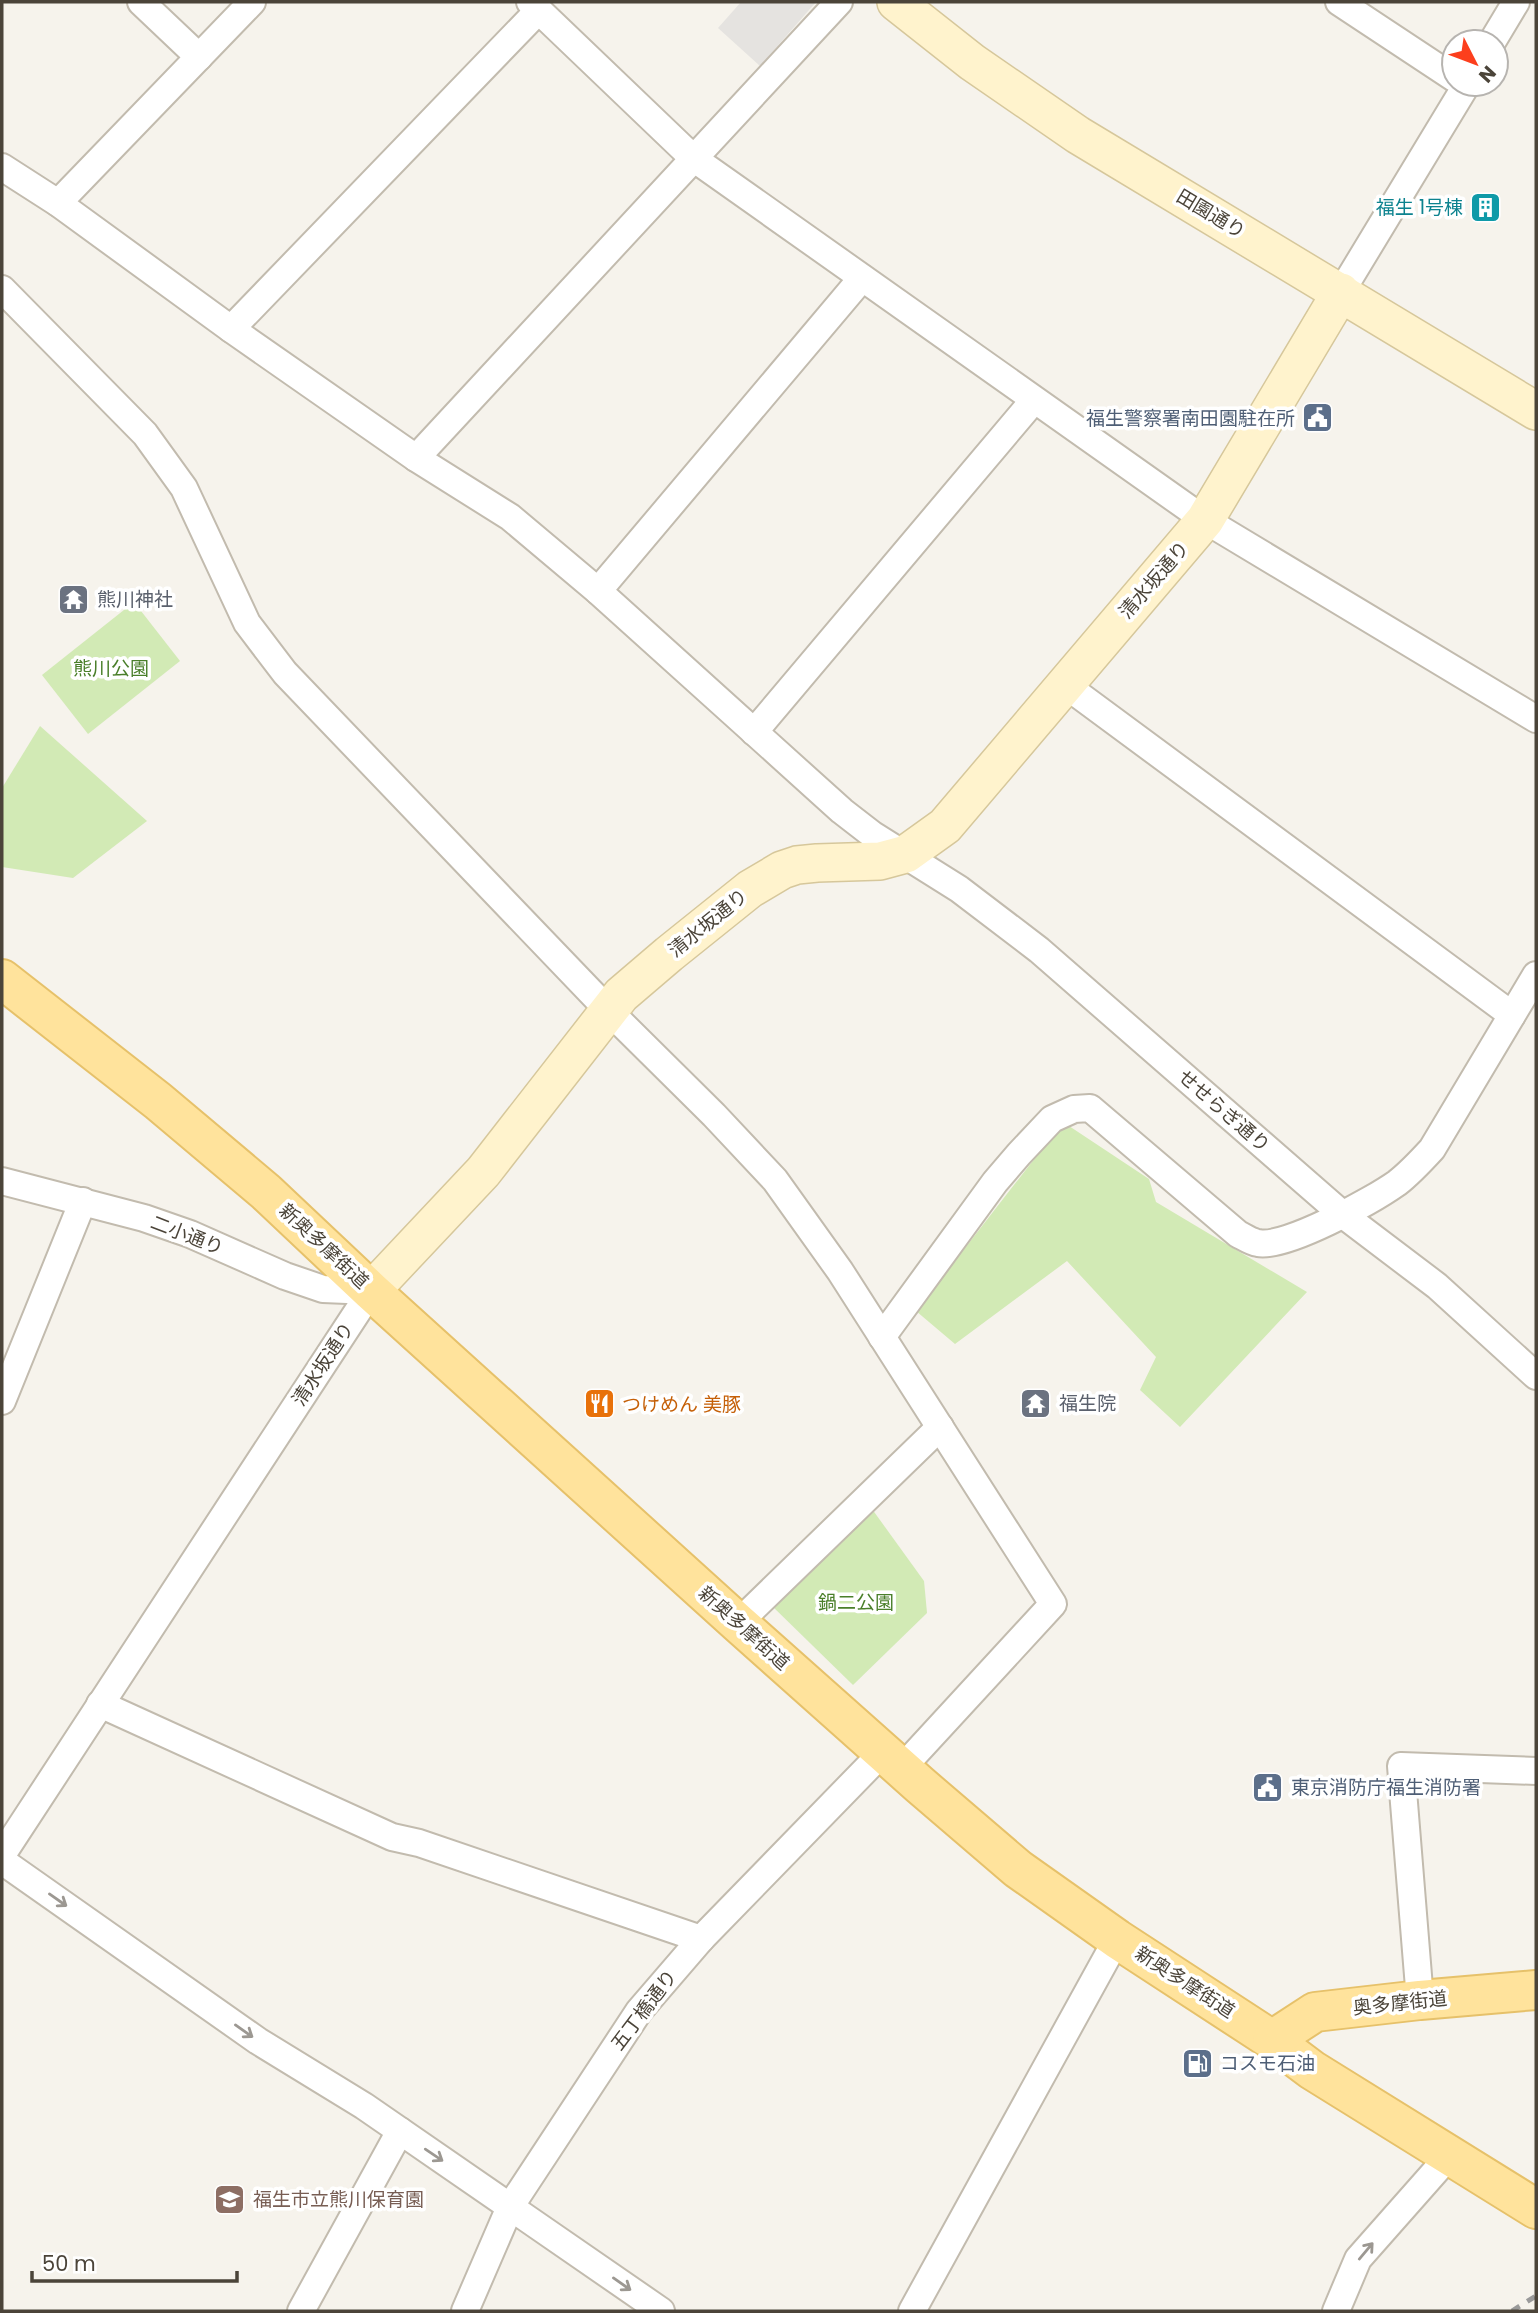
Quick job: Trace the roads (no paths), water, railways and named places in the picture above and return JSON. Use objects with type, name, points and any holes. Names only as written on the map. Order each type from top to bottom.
[{"type":"main road","name":"新奥多摩街道","points":[[2,979],[158,1101],[246,1175],[738,1623],[1018,1869],[1117,1939],[1272,2039],[1312,2070],[1536,2209]]},
{"type":"main road","name":"奥多摩街道","points":[[1272,2039],[1315,2012],[1536,1990]]},
{"type":"main road","points":[[1209,1997],[1269,2009],[1315,2012]]},
{"type":"street","points":[[141,2],[199,57]]},
{"type":"street","points":[[58,203],[252,2]]},
{"type":"street","points":[[416,458],[839,2]]},
{"type":"street","name":"田園通り","points":[[896,2],[972,62],[1078,135],[1536,411]]},
{"type":"street","points":[[1339,2],[1440,69]]},
{"type":"street","points":[[1500,28],[1516,2]]},
{"type":"street","points":[[231,329],[534,6],[693,158],[1205,520],[1536,719]]},
{"type":"street","name":"清水坂通り","points":[[2,1855],[371,1291],[483,1172],[621,995],[766,878],[797,865],[880,861],[906,854],[945,826],[1205,520],[1453,98]]},
{"type":"street","name":"せせらぎ通り","points":[[2,167],[58,203],[231,329],[416,458],[510,517],[598,591],[842,811],[873,835],[959,889],[1039,950],[1342,1214],[1437,1286],[1536,1376]]},
{"type":"street","points":[[598,591],[862,278]]},
{"type":"street","points":[[2,289],[145,434],[184,488],[247,623],[285,673],[775,1180],[840,1271],[940,1427],[738,1623]]},
{"type":"street","points":[[754,732],[1034,400]]},
{"type":"street","points":[[1065,684],[1512,1015]]},
{"type":"street","points":[[882,1337],[995,1182],[1052,1118],[1074,1109],[1090,1108],[1238,1234],[1259,1244],[1296,1237],[1342,1214],[1396,1184],[1432,1149],[1536,975]]},
{"type":"street","name":"二小通り","points":[[2,1181],[83,1201],[190,1234],[285,1276],[323,1289],[371,1291]]},
{"type":"street","points":[[2,1401],[83,1201]]},
{"type":"street","name":"五丁橋通り","points":[[465,2311],[510,2207],[639,2011],[701,1939],[1053,1604],[940,1427]]},
{"type":"street","points":[[100,1704],[392,1837],[419,1843],[701,1939]]},
{"type":"street","points":[[1420,2000],[1401,1766],[1536,1771]]},
{"type":"street","points":[[2,1861],[258,2040],[400,2131],[661,2311]]},
{"type":"street","points":[[912,2311],[1117,1939]]},
{"type":"street","points":[[301,2311],[400,2131]]},
{"type":"street","points":[[1336,2311],[1359,2259],[1449,2156]]},
{"type":"railway","points":[[1512,2311],[1536,2296]]},
{"type":"place","name":"福生 1号棟","points":[[1486,207]]},
{"type":"place","name":"福生警察署南田園駐在所","points":[[1318,418]]},
{"type":"place","name":"熊川神社","points":[[74,599]]},
{"type":"place","name":"福生院","points":[[1036,1403]]},
{"type":"place","name":"つけめん 美豚","points":[[599,1404]]},
{"type":"place","name":"東京消防庁福生消防署","points":[[1268,1787]]},
{"type":"place","name":"コスモ石油","points":[[1197,2063]]},
{"type":"place","name":"福生市立熊川保育園","points":[[230,2199]]},
{"type":"park label","name":"熊川公園","points":[[111,668]]},
{"type":"park label","name":"鍋二公園","points":[[856,1602]]}]
